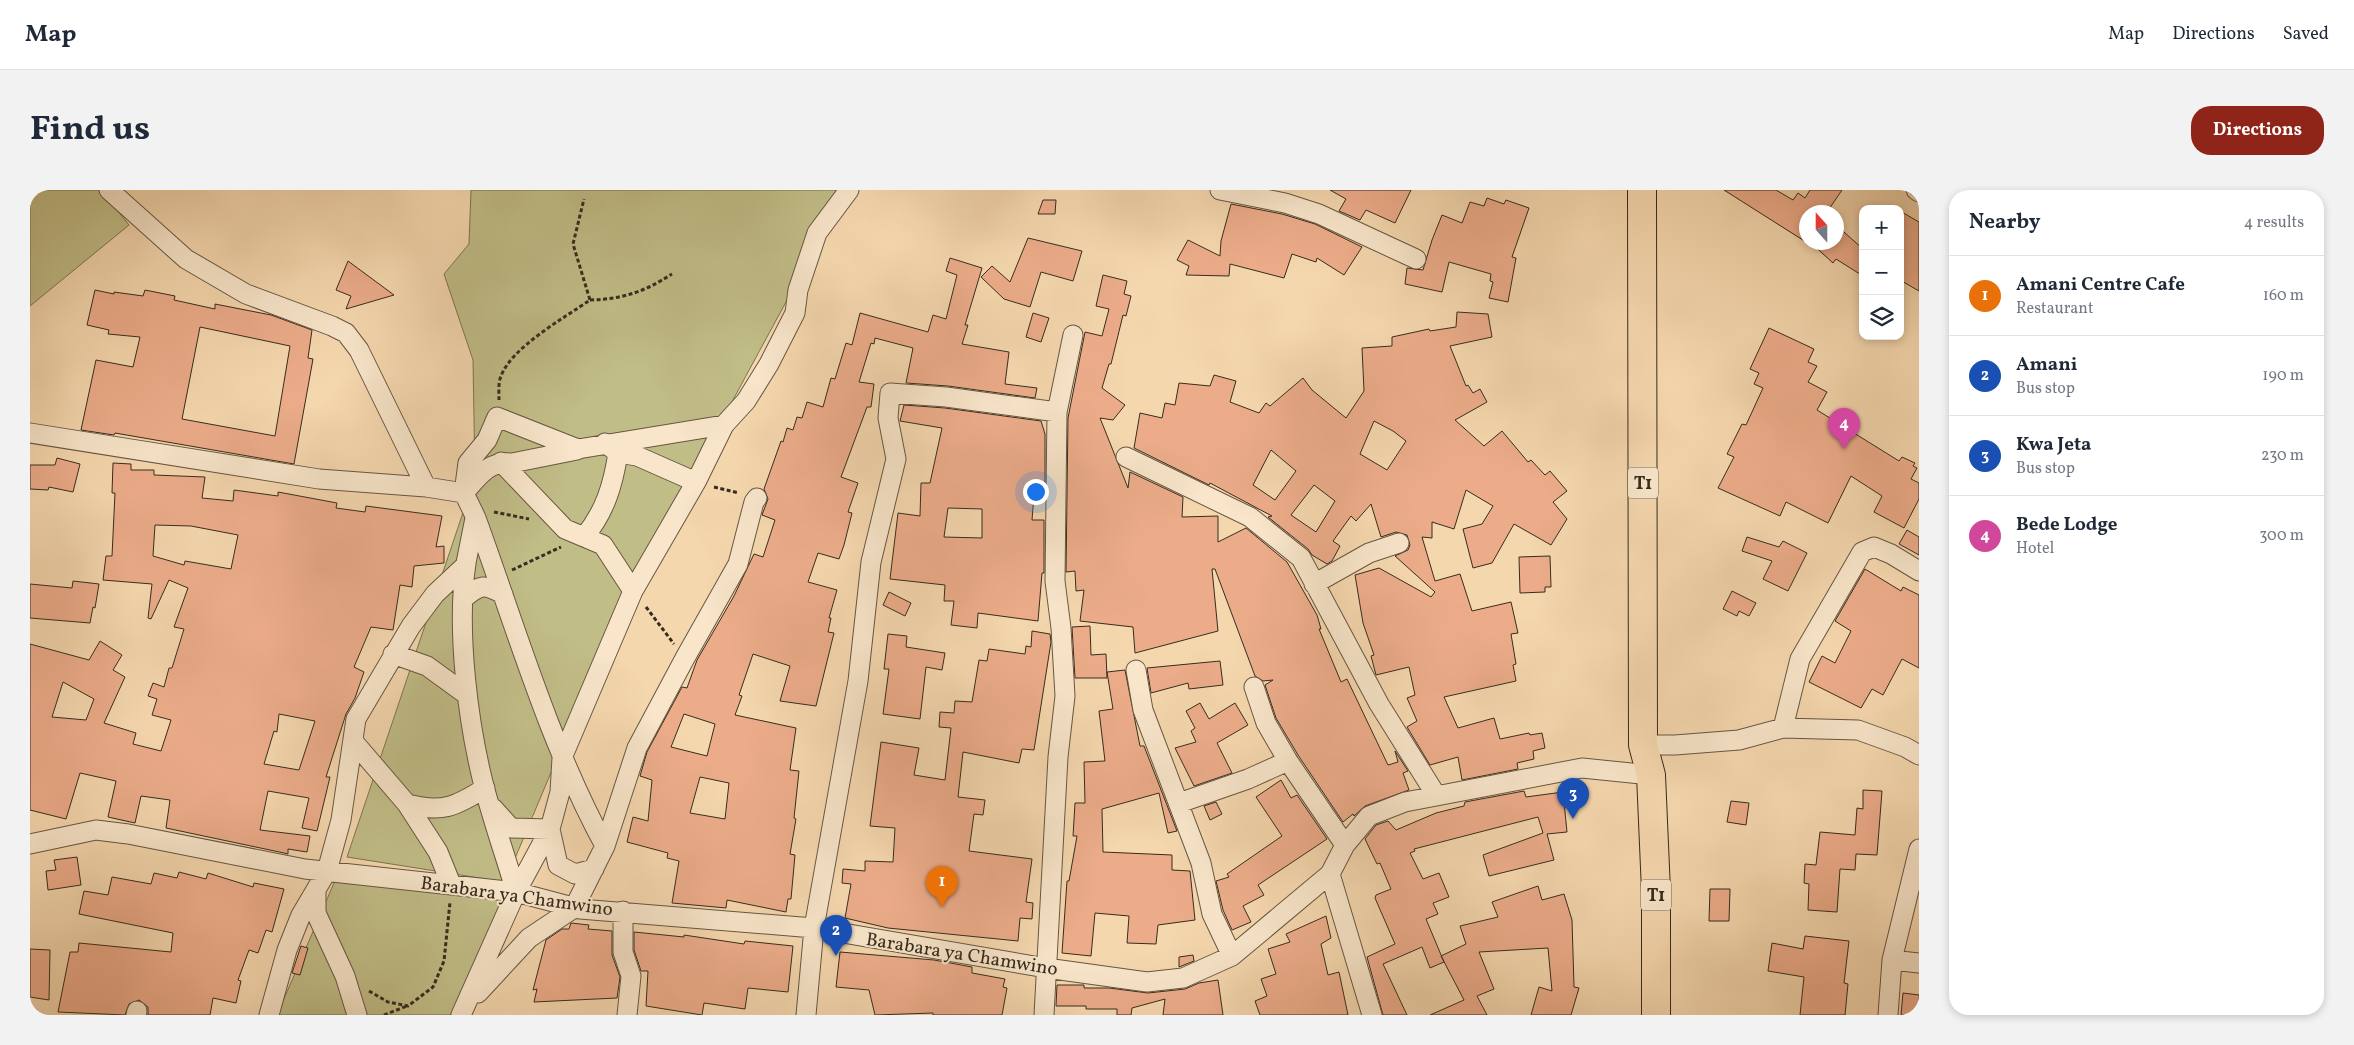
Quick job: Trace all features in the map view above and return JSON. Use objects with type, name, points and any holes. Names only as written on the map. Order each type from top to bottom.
[{"type":"highway","name":"T1","points":[[1642,190],[1643,745],[1652,775],[1656,891],[1656,1015]]},
{"type":"street","points":[[109,190],[195,264],[246,294],[346,333],[359,350],[426,487]]},
{"type":"street","points":[[462,1014],[516,892],[550,829],[560,792],[562,758],[634,591],[696,482],[724,425],[746,401],[769,364],[795,313],[798,290],[817,233],[849,190]]},
{"type":"street","points":[[1220,190],[1285,203],[1320,214],[1416,259]]},
{"type":"street","points":[[1044,1015],[1058,758],[1065,696],[1061,628],[1055,581],[1057,412],[1073,335]]},
{"type":"street","points":[[806,1015],[814,928],[858,681],[871,562],[896,460],[888,418],[890,393],[946,397],[1057,412]]},
{"type":"street","points":[[578,449],[497,417],[487,440],[468,463],[464,493],[474,515],[562,758],[582,803],[605,846]]},
{"type":"street","points":[[464,493],[483,470],[502,462],[512,463],[578,449],[611,448],[724,425]]},
{"type":"street","points":[[30,433],[319,479],[426,487],[464,493]]},
{"type":"street","points":[[611,448],[637,456],[696,482]]},
{"type":"street","points":[[584,537],[598,520],[614,477],[611,448]]},
{"type":"street","points":[[1126,457],[1250,517],[1301,558],[1379,704],[1436,794]]},
{"type":"street","points":[[502,462],[564,529],[603,545],[634,591]]},
{"type":"street","points":[[462,1014],[529,938],[574,908],[605,846],[637,748],[738,564],[754,502],[757,498]]},
{"type":"street","points":[[474,515],[466,565],[462,629],[467,695],[487,796],[516,892]]},
{"type":"street","points":[[1314,584],[1369,553],[1399,543]]},
{"type":"street","points":[[1783,728],[1800,659],[1862,552],[1874,547],[1891,554],[1919,571]]},
{"type":"street","points":[[269,1015],[287,950],[301,916],[327,871],[341,820],[356,719],[411,626],[436,594],[466,565]]},
{"type":"street","points":[[464,598],[476,587],[500,586]]},
{"type":"street","points":[[393,654],[427,666],[467,695]]},
{"type":"street","points":[[1136,670],[1143,710],[1201,863],[1212,914],[1232,956]]},
{"type":"street","points":[[1254,687],[1266,723],[1288,760],[1345,845]]},
{"type":"street","points":[[1643,745],[1675,745],[1739,740],[1783,728],[1858,730],[1905,747],[1919,755]]},
{"type":"street","points":[[354,741],[407,804],[438,852],[451,884]]},
{"type":"street","points":[[1179,803],[1248,779],[1288,760]]},
{"type":"street","name":"Barabara ya Chamwino","points":[[30,844],[96,830],[128,834],[305,869],[516,892],[574,908],[814,928],[1046,968],[1147,982],[1183,978],[1232,956],[1330,874],[1345,845],[1369,816],[1405,802],[1436,794],[1582,768],[1652,775]]},
{"type":"street","points":[[487,796],[511,828],[550,829]]},
{"type":"street","points":[[407,804],[429,809],[459,804],[487,796]]},
{"type":"street","points":[[550,829],[558,866],[575,874],[594,868]]},
{"type":"street","points":[[1888,1015],[1892,960],[1919,849]]},
{"type":"street","points":[[1330,874],[1372,1015]]},
{"type":"street","points":[[316,892],[316,913],[345,976],[357,1015]]},
{"type":"street","points":[[623,911],[623,952],[631,976],[627,1015]]},
{"type":"street","points":[[1892,960],[1919,963]]},
{"type":"path","points":[[584,199],[573,244],[590,300]]},
{"type":"path","points":[[497,417],[500,377],[512,360],[535,336],[590,300],[623,297],[651,288],[672,274]]},
{"type":"path","points":[[696,482],[757,498]]},
{"type":"path","points":[[474,515],[502,512],[564,529]]},
{"type":"path","points":[[500,586],[534,558],[584,537]]},
{"type":"path","points":[[634,591],[685,658]]},
{"type":"path","points":[[384,1015],[408,1006],[433,988],[444,961],[451,884]]},
{"type":"path","points":[[345,976],[388,1002],[408,1006]]},
{"type":"shaded area","points":[[30,190],[101,190],[129,225],[30,306]]},
{"type":"shaded area","points":[[471,190],[846,190],[645,567],[574,719],[505,882],[347,857],[475,477],[473,360],[444,274],[469,244]]},
{"type":"shaded area","points":[[340,869],[504,895],[451,1015],[277,1015]]},
{"type":"building","points":[[1330,190],[1411,190],[1395,223],[1366,210],[1360,220],[1339,211],[1346,199]]},
{"type":"building","points":[[1724,190],[1776,190],[1793,200],[1798,193],[1805,198],[1810,190],[1842,190],[1832,205],[1799,205],[1799,238]]},
{"type":"building","points":[[1487,198],[1504,204],[1506,200],[1529,208],[1512,257],[1516,258],[1508,302],[1489,298],[1493,282],[1490,281],[1491,274],[1449,262],[1442,292],[1405,284],[1407,268],[1423,270],[1442,215],[1462,223],[1470,202],[1484,206]]},
{"type":"building","points":[[1043,200],[1056,200],[1055,214],[1038,214]]},
{"type":"building","points":[[1231,204],[1282,214],[1315,224],[1362,247],[1344,275],[1317,258],[1316,262],[1292,254],[1284,278],[1230,264],[1229,276],[1186,275],[1189,266],[1177,260],[1188,240],[1220,256],[1221,241]]},
{"type":"building","points":[[1904,213],[1919,222],[1919,291],[1904,282]]},
{"type":"building","points":[[1844,232],[1859,245],[1859,273],[1836,259],[1833,263],[1819,250],[1844,250]]},
{"type":"building","points":[[1028,238],[1082,251],[1073,281],[1041,272],[1030,307],[1004,299],[981,277],[992,266],[1010,282]]},
{"type":"building","points":[[950,258],[982,268],[965,325],[968,325],[962,344],[1009,352],[1005,384],[1037,388],[1035,398],[948,386],[906,383],[913,348],[875,338],[874,344],[871,343],[859,382],[874,384],[871,407],[867,407],[841,477],[858,483],[848,512],[852,513],[844,545],[839,559],[818,553],[808,582],[837,590],[829,618],[831,618],[828,632],[834,633],[816,706],[780,701],[790,666],[753,654],[739,695],[742,696],[735,715],[796,728],[790,770],[799,771],[794,818],[796,819],[790,854],[795,855],[791,899],[788,899],[786,912],[727,900],[726,908],[672,903],[679,861],[667,858],[668,853],[627,842],[633,817],[648,821],[652,780],[640,776],[647,752],[682,687],[687,688],[697,660],[734,596],[754,554],[763,557],[775,520],[762,515],[768,499],[764,489],[781,441],[783,442],[787,428],[793,430],[797,417],[802,418],[807,402],[823,407],[831,378],[835,379],[846,343],[852,345],[860,313],[928,332],[933,315],[946,319],[957,275],[946,271]],"holes":[[[684,714],[715,724],[707,756],[671,747]],[[700,777],[729,783],[725,819],[690,813]]]},
{"type":"building","points":[[348,261],[394,295],[346,309],[351,296],[336,290]]},
{"type":"building","points":[[1103,275],[1127,281],[1124,294],[1131,296],[1126,316],[1123,315],[1111,364],[1109,364],[1102,388],[1125,405],[1113,420],[1100,418],[1128,488],[1130,472],[1183,497],[1182,517],[1218,516],[1218,542],[1246,528],[1287,562],[1317,615],[1321,629],[1319,629],[1341,682],[1347,679],[1388,765],[1398,762],[1395,751],[1408,771],[1403,773],[1409,790],[1365,806],[1354,816],[1353,814],[1343,822],[1298,755],[1276,718],[1265,685],[1273,680],[1263,681],[1255,676],[1215,569],[1212,569],[1218,631],[1135,653],[1133,627],[1080,621],[1084,590],[1076,591],[1075,571],[1066,572],[1068,418],[1085,332],[1102,336],[1109,309],[1096,306]]},
{"type":"building","points":[[95,290],[114,294],[114,292],[143,296],[145,290],[175,296],[174,300],[215,309],[215,304],[271,315],[312,330],[308,358],[313,359],[294,464],[115,433],[114,435],[81,430],[96,360],[133,367],[140,337],[108,334],[109,330],[87,325]],"holes":[[[200,327],[290,346],[275,436],[182,419]]]},
{"type":"building","points":[[1457,312],[1488,314],[1492,337],[1450,346],[1466,386],[1468,385],[1473,393],[1480,389],[1487,402],[1455,420],[1484,446],[1502,431],[1528,462],[1531,460],[1545,475],[1550,471],[1567,491],[1553,502],[1567,519],[1551,545],[1514,524],[1492,563],[1473,568],[1463,529],[1482,524],[1493,506],[1466,490],[1454,529],[1432,522],[1432,538],[1422,537],[1435,581],[1460,574],[1472,611],[1511,602],[1518,633],[1511,634],[1516,664],[1513,665],[1516,681],[1444,697],[1458,728],[1494,718],[1500,739],[1529,733],[1530,735],[1542,733],[1545,748],[1533,751],[1534,759],[1517,763],[1518,769],[1462,780],[1458,757],[1430,765],[1407,727],[1417,721],[1407,698],[1415,695],[1409,667],[1376,675],[1371,656],[1374,655],[1363,623],[1355,575],[1379,568],[1431,597],[1435,592],[1395,556],[1408,550],[1410,545],[1407,535],[1396,532],[1381,537],[1371,504],[1356,521],[1351,516],[1333,541],[1340,546],[1332,561],[1327,564],[1312,555],[1308,549],[1268,517],[1272,516],[1210,483],[1209,485],[1134,448],[1140,413],[1162,418],[1165,403],[1175,405],[1179,383],[1210,386],[1214,375],[1236,381],[1230,402],[1259,413],[1266,403],[1270,406],[1303,378],[1312,390],[1346,418],[1364,391],[1362,348],[1392,346],[1392,337],[1429,329],[1430,331],[1456,327]],"holes":[[[1374,421],[1393,431],[1406,441],[1387,470],[1360,454]],[[1271,450],[1296,471],[1275,500],[1253,485]],[[1314,485],[1335,501],[1316,532],[1291,515]]]},
{"type":"building","points":[[1033,313],[1049,318],[1041,342],[1026,337]]},
{"type":"building","points":[[1769,328],[1814,349],[1808,362],[1817,366],[1808,382],[1827,392],[1817,410],[1899,461],[1902,457],[1915,463],[1913,466],[1917,468],[1911,479],[1919,483],[1919,499],[1904,528],[1874,512],[1882,496],[1851,476],[1828,523],[1786,502],[1780,516],[1718,488],[1734,457],[1727,454],[1742,424],[1746,425],[1763,388],[1754,384],[1759,373],[1750,369]]},
{"type":"building","points":[[904,405],[945,408],[1041,421],[1045,434],[1045,484],[1035,483],[1032,520],[1044,520],[1044,573],[1042,573],[1038,621],[978,613],[977,628],[951,625],[954,601],[944,601],[945,585],[890,579],[898,513],[920,516],[921,483],[930,483],[942,428],[900,421]],"holes":[[[948,508],[982,509],[982,538],[944,537]]]},
{"type":"building","points":[[57,458],[80,464],[73,492],[49,487],[48,490],[30,489],[30,465],[55,465]]},
{"type":"building","points":[[113,463],[131,464],[131,470],[154,470],[154,475],[205,477],[202,498],[233,501],[234,490],[278,496],[278,492],[337,503],[336,508],[365,512],[366,506],[442,516],[436,547],[444,546],[444,563],[414,566],[412,587],[400,585],[393,630],[371,627],[354,667],[364,672],[355,698],[346,714],[326,777],[330,777],[317,831],[302,828],[309,798],[268,791],[260,830],[310,836],[307,852],[288,849],[288,854],[166,828],[170,800],[141,796],[135,823],[108,817],[116,781],[80,773],[66,819],[30,810],[30,644],[89,660],[100,641],[122,655],[113,670],[125,677],[104,723],[136,733],[133,744],[161,751],[171,720],[152,715],[157,699],[148,696],[153,683],[164,687],[169,668],[172,668],[184,629],[174,627],[188,588],[169,580],[151,619],[148,618],[152,584],[103,580],[106,556],[112,556],[115,493],[112,493]],"holes":[[[155,525],[191,526],[238,535],[231,569],[185,561],[184,565],[153,556]],[[63,682],[94,699],[86,720],[52,717]],[[279,714],[315,721],[299,770],[264,764],[274,731],[277,732]]]},
{"type":"building","points":[[1907,530],[1919,537],[1919,555],[1899,544]]},
{"type":"building","points":[[1747,537],[1779,547],[1783,541],[1807,553],[1788,591],[1763,579],[1772,561],[1742,551]]},
{"type":"building","points":[[1550,556],[1551,587],[1545,587],[1545,592],[1520,593],[1519,557]]},
{"type":"building","points":[[1865,569],[1901,591],[1903,587],[1919,595],[1919,668],[1902,659],[1883,695],[1872,689],[1861,708],[1809,682],[1822,656],[1835,663],[1851,631],[1835,621]]},
{"type":"building","points":[[73,581],[99,584],[90,623],[30,618],[30,584],[72,588]]},
{"type":"building","points":[[1732,591],[1756,603],[1749,616],[1739,611],[1737,616],[1723,609]]},
{"type":"building","points":[[889,592],[911,603],[905,616],[883,605]]},
{"type":"building","points":[[1090,626],[1091,655],[1106,654],[1107,678],[1075,678],[1072,627]]},
{"type":"building","points":[[1032,631],[1050,634],[1051,642],[1034,750],[1022,749],[1019,763],[963,752],[958,797],[985,800],[983,815],[974,814],[969,851],[1032,859],[1026,902],[1033,903],[1032,919],[1020,918],[1018,941],[888,928],[845,918],[851,884],[842,883],[843,869],[865,871],[865,861],[893,862],[895,828],[870,826],[881,742],[919,748],[914,775],[945,780],[951,728],[939,727],[940,712],[954,713],[955,701],[972,702],[979,660],[987,661],[989,649],[1025,654],[1026,646],[1031,647]]},
{"type":"building","points":[[888,634],[907,636],[906,647],[945,653],[942,670],[926,667],[920,719],[883,714],[889,669],[884,669]]},
{"type":"building","points":[[1220,661],[1223,685],[1189,689],[1188,683],[1151,693],[1147,668]]},
{"type":"building","points":[[1125,670],[1140,746],[1144,746],[1177,831],[1168,833],[1159,793],[1102,809],[1103,852],[1172,855],[1172,870],[1190,871],[1195,920],[1158,925],[1156,944],[1127,943],[1129,916],[1095,913],[1091,956],[1062,953],[1067,881],[1069,881],[1077,836],[1073,836],[1075,803],[1085,803],[1084,762],[1105,761],[1099,711],[1113,709],[1107,672]]},
{"type":"building","points":[[1200,703],[1209,719],[1235,703],[1248,725],[1217,743],[1232,773],[1194,786],[1175,748],[1196,742],[1191,731],[1195,728],[1186,711]]},
{"type":"building","points":[[1281,780],[1291,798],[1297,795],[1327,839],[1258,885],[1264,895],[1243,906],[1251,922],[1232,930],[1223,910],[1216,881],[1229,877],[1227,874],[1282,836],[1256,797]]},
{"type":"building","points":[[1863,790],[1882,791],[1877,855],[1856,854],[1855,870],[1840,869],[1837,912],[1808,910],[1809,884],[1804,883],[1805,864],[1816,865],[1820,832],[1855,835],[1857,808],[1863,809]]},
{"type":"building","points":[[1524,791],[1526,797],[1563,792],[1567,832],[1547,834],[1554,860],[1489,876],[1483,855],[1543,833],[1538,817],[1414,849],[1415,851],[1410,853],[1423,879],[1439,873],[1449,897],[1433,903],[1438,914],[1426,919],[1444,962],[1430,968],[1422,947],[1383,964],[1407,1015],[1383,1015],[1367,957],[1395,944],[1375,898],[1376,895],[1391,889],[1380,863],[1377,864],[1365,839],[1376,825],[1388,821],[1396,830],[1436,813],[1464,806],[1465,802]]},
{"type":"building","points":[[1731,801],[1749,803],[1746,825],[1727,822]]},
{"type":"building","points":[[1216,802],[1222,814],[1210,820],[1204,806]]},
{"type":"building","points":[[77,857],[81,885],[48,890],[46,871],[56,870],[54,860]]},
{"type":"building","points":[[179,872],[206,879],[208,873],[253,887],[254,883],[284,889],[272,932],[266,930],[258,953],[249,950],[238,980],[241,981],[236,1003],[213,998],[210,1015],[148,1015],[148,1007],[139,1000],[129,1004],[125,1015],[58,1012],[70,952],[78,952],[79,943],[171,952],[173,933],[79,914],[84,891],[108,895],[112,877],[151,884],[154,873],[177,878]]},
{"type":"building","points":[[1538,886],[1542,900],[1564,894],[1572,920],[1574,987],[1579,988],[1571,1015],[1531,1015],[1539,987],[1552,991],[1548,948],[1479,952],[1494,989],[1477,996],[1487,1015],[1430,1015],[1464,1000],[1441,956],[1466,944],[1460,926],[1498,917],[1492,902]]},
{"type":"building","points":[[1710,889],[1730,889],[1729,921],[1709,921]]},
{"type":"building","points":[[1326,916],[1331,938],[1321,944],[1328,975],[1339,972],[1348,1015],[1260,1015],[1255,1001],[1267,996],[1261,979],[1276,974],[1268,949],[1290,942],[1286,934]]},
{"type":"building","points":[[571,923],[589,925],[588,929],[612,931],[612,955],[620,977],[617,998],[534,1002],[537,989],[533,990],[546,940],[562,929],[569,929]]},
{"type":"building","points":[[634,932],[684,937],[684,935],[744,944],[745,941],[793,946],[788,992],[748,988],[745,1009],[704,1003],[702,1015],[646,1006],[648,971],[641,971],[634,950]]},
{"type":"building","points":[[1805,936],[1849,941],[1844,983],[1848,984],[1845,1015],[1800,1015],[1804,977],[1768,971],[1772,943],[1803,949]]},
{"type":"building","points":[[301,946],[308,948],[300,975],[292,973]]},
{"type":"building","points":[[30,949],[50,950],[49,1000],[30,997]]},
{"type":"building","points":[[840,952],[934,960],[972,967],[972,973],[1005,979],[1003,987],[1007,988],[1002,1015],[933,1015],[933,1013],[875,1015],[869,990],[836,987]]},
{"type":"building","points":[[1193,955],[1194,961],[1179,967],[1179,957]]},
{"type":"building","points":[[1218,980],[1223,1015],[1163,1015],[1165,999],[1132,1008],[1131,1015],[1117,1015],[1117,1009],[1086,1009],[1086,1006],[1056,1006],[1057,985],[1084,985],[1084,988],[1109,988],[1148,993],[1185,989],[1199,983]]},
{"type":"building","points":[[1903,993],[1919,995],[1919,1015],[1901,1015]]},
{"type":"place","name":"Bede Lodge","points":[[1844,449]]},
{"type":"place","name":"Kwa Jeta","points":[[1573,819]]},
{"type":"place","name":"Amani Centre Cafe","points":[[942,907]]},
{"type":"place","name":"Amani","points":[[836,956]]}]
